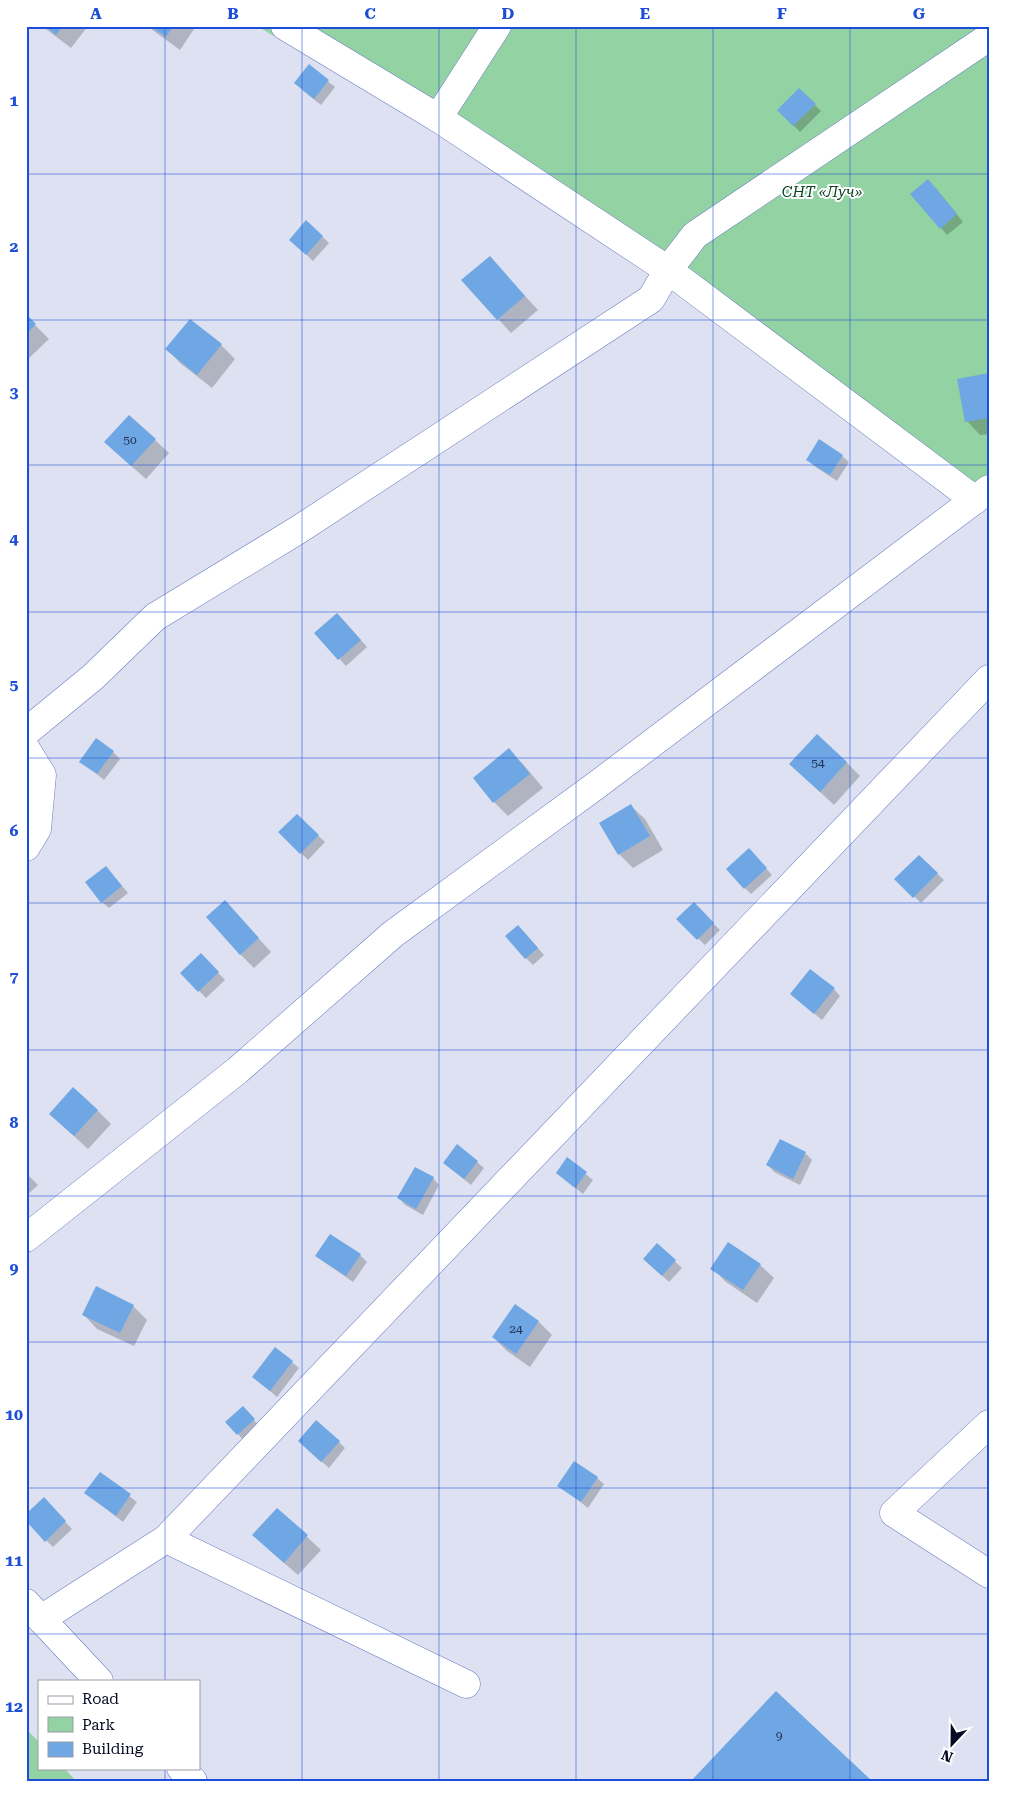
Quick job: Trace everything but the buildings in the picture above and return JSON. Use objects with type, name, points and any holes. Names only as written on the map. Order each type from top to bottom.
[{"type":"street","points":[[26,1238],[238,1070],[393,934],[606,778],[982,494],[668,270],[438,118],[285,26]]},
{"type":"street","points":[[438,118],[498,26]]},
{"type":"street","points":[[26,732],[93,676],[155,617],[298,530],[650,299],[668,270],[695,236],[989,36]]},
{"type":"street","points":[[98,1680],[34,1611],[166,1539],[989,679]]},
{"type":"street","points":[[26,749],[42,775],[37,829],[26,847]]},
{"type":"street","points":[[989,1424],[894,1513],[989,1574]]},
{"type":"street","points":[[166,1539],[466,1684]]},
{"type":"street","points":[[183,1770],[193,1781]]},
{"type":"green space","name":"СНТ «Луч»","points":[[257,26],[989,26],[989,506],[980,513],[710,315],[461,148]]},
{"type":"green space","points":[[26,1729],[38,1741],[38,1770],[66,1770],[76,1781],[26,1781]]}]
